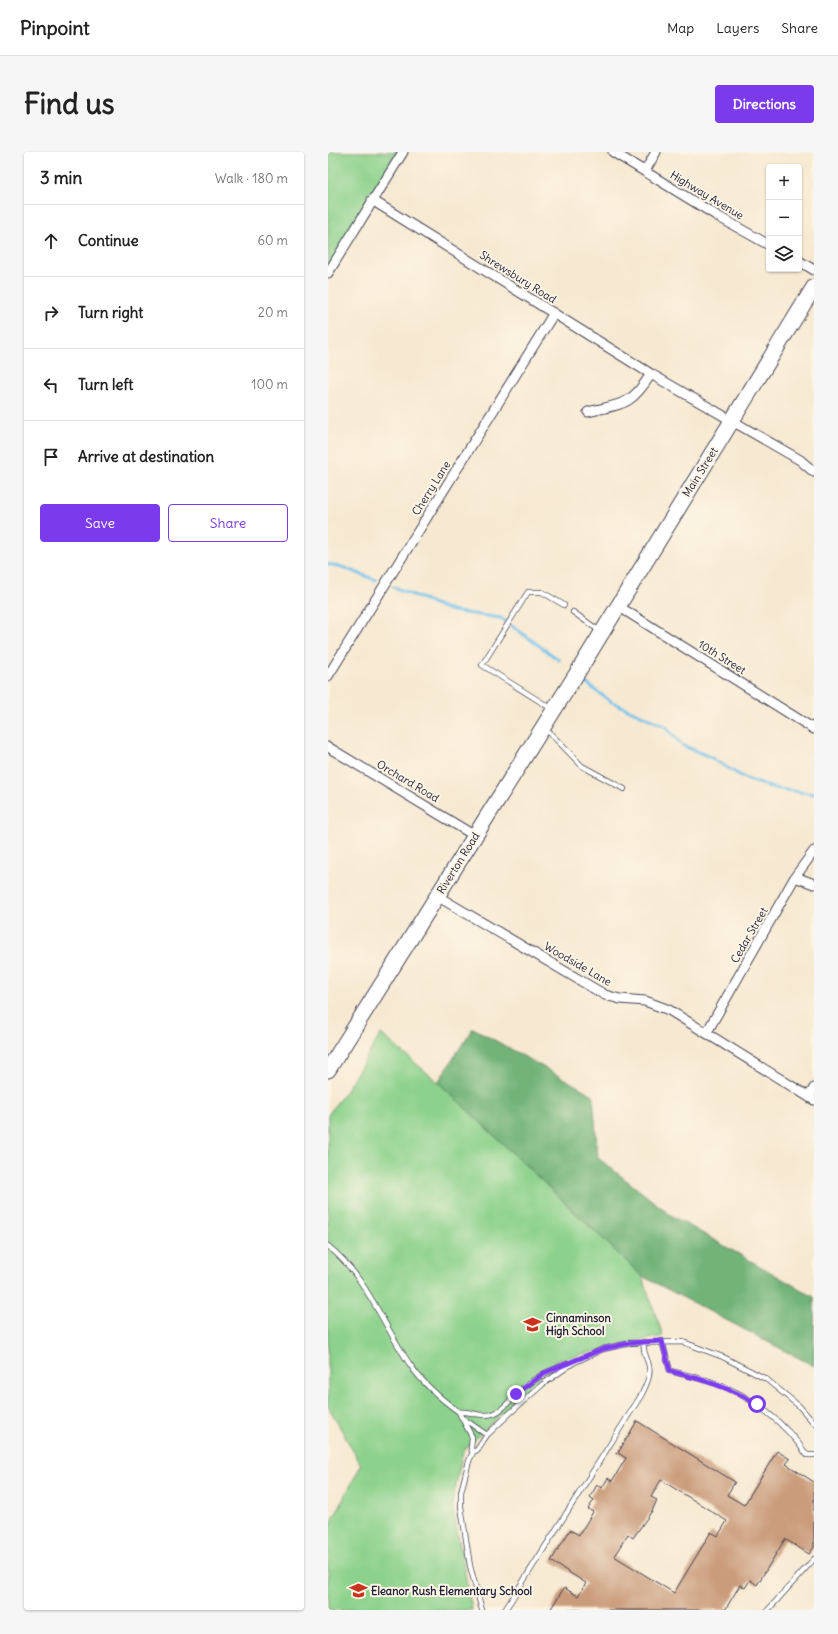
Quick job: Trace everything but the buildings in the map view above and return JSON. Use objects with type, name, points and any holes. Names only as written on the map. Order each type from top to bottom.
[{"type":"main road","name":"Main Street","points":[[587,656],[814,287]]},
{"type":"main road","name":"Riverton Road","points":[[328,1070],[587,656]]},
{"type":"street","points":[[328,273],[403,152]]},
{"type":"street","name":"Highway Avenue","points":[[614,152],[719,217],[766,243]]},
{"type":"street","points":[[645,171],[656,152]]},
{"type":"street","name":"Shrewsbury Road","points":[[372,200],[651,374],[800,460],[814,472]]},
{"type":"street","points":[[802,263],[814,270]]},
{"type":"street","name":"Cherry Lane","points":[[328,676],[554,314]]},
{"type":"street","points":[[588,412],[626,403],[640,392],[651,374]]},
{"type":"street","name":"10th Street","points":[[618,606],[814,729]]},
{"type":"street","name":"Orchard Road","points":[[328,747],[475,836]]},
{"type":"street","name":"Cedar Street","points":[[707,1032],[795,877],[814,851]]},
{"type":"street","points":[[795,877],[814,884]]},
{"type":"street","name":"Woodside Lane","points":[[437,896],[604,995],[620,999],[645,1001],[669,1010],[707,1032],[765,1071],[811,1098]]},
{"type":"street","points":[[811,1098],[814,1088]]},
{"type":"lane","points":[[554,710],[482,665],[528,592],[542,592],[564,605]]},
{"type":"lane","points":[[573,612],[601,632]]},
{"type":"lane","points":[[542,728],[551,734],[582,766],[624,789]]},
{"type":"lane","points":[[328,1246],[346,1262],[358,1277],[401,1351],[417,1374],[432,1390],[460,1415],[487,1435]]},
{"type":"lane","points":[[460,1415],[465,1411],[481,1416],[496,1413],[522,1389],[544,1373],[603,1349],[630,1343],[662,1341],[683,1342],[723,1357],[759,1375],[799,1406],[814,1423]]},
{"type":"lane","points":[[662,1341],[670,1371],[716,1383],[736,1392],[763,1410],[798,1441],[806,1455],[814,1455]]},
{"type":"lane","points":[[505,1610],[642,1394],[649,1372],[648,1364],[643,1351],[644,1342]]},
{"type":"lane","points":[[482,1610],[470,1566],[461,1506],[462,1482],[473,1452],[477,1450],[487,1435],[526,1398],[573,1362]]},
{"type":"lane","points":[[460,1415],[472,1437],[471,1449],[473,1452]]},
{"type":"lane","points":[[768,1610],[814,1559]]},
{"type":"path","points":[[616,1454],[627,1437]]},
{"type":"green space","points":[[328,152],[403,152],[328,270]]},
{"type":"green space","points":[[473,1028],[593,1095],[598,1158],[672,1216],[814,1297],[814,1366],[642,1276],[438,1082]]},
{"type":"green space","points":[[381,1034],[438,1082],[642,1276],[663,1336],[557,1360],[463,1451],[452,1504],[472,1610],[328,1610],[328,1529],[361,1465],[328,1406],[328,1115],[345,1092]]},
{"type":"waterway","points":[[328,564],[342,567],[376,580]]},
{"type":"waterway","points":[[394,587],[451,611],[501,618],[559,660]]},
{"type":"waterway","points":[[582,680],[610,701],[665,726],[682,745],[708,756],[746,779],[773,788],[814,794]]},
{"type":"place","name":"Cinnaminson High School","points":[[533,1324]]},
{"type":"place","name":"Eleanor Rush Elementary School","points":[[358,1591]]},
{"type":"route","points":[[516,1394],[544,1373],[603,1349],[630,1343],[662,1341],[670,1371],[716,1383],[757,1404]]}]
